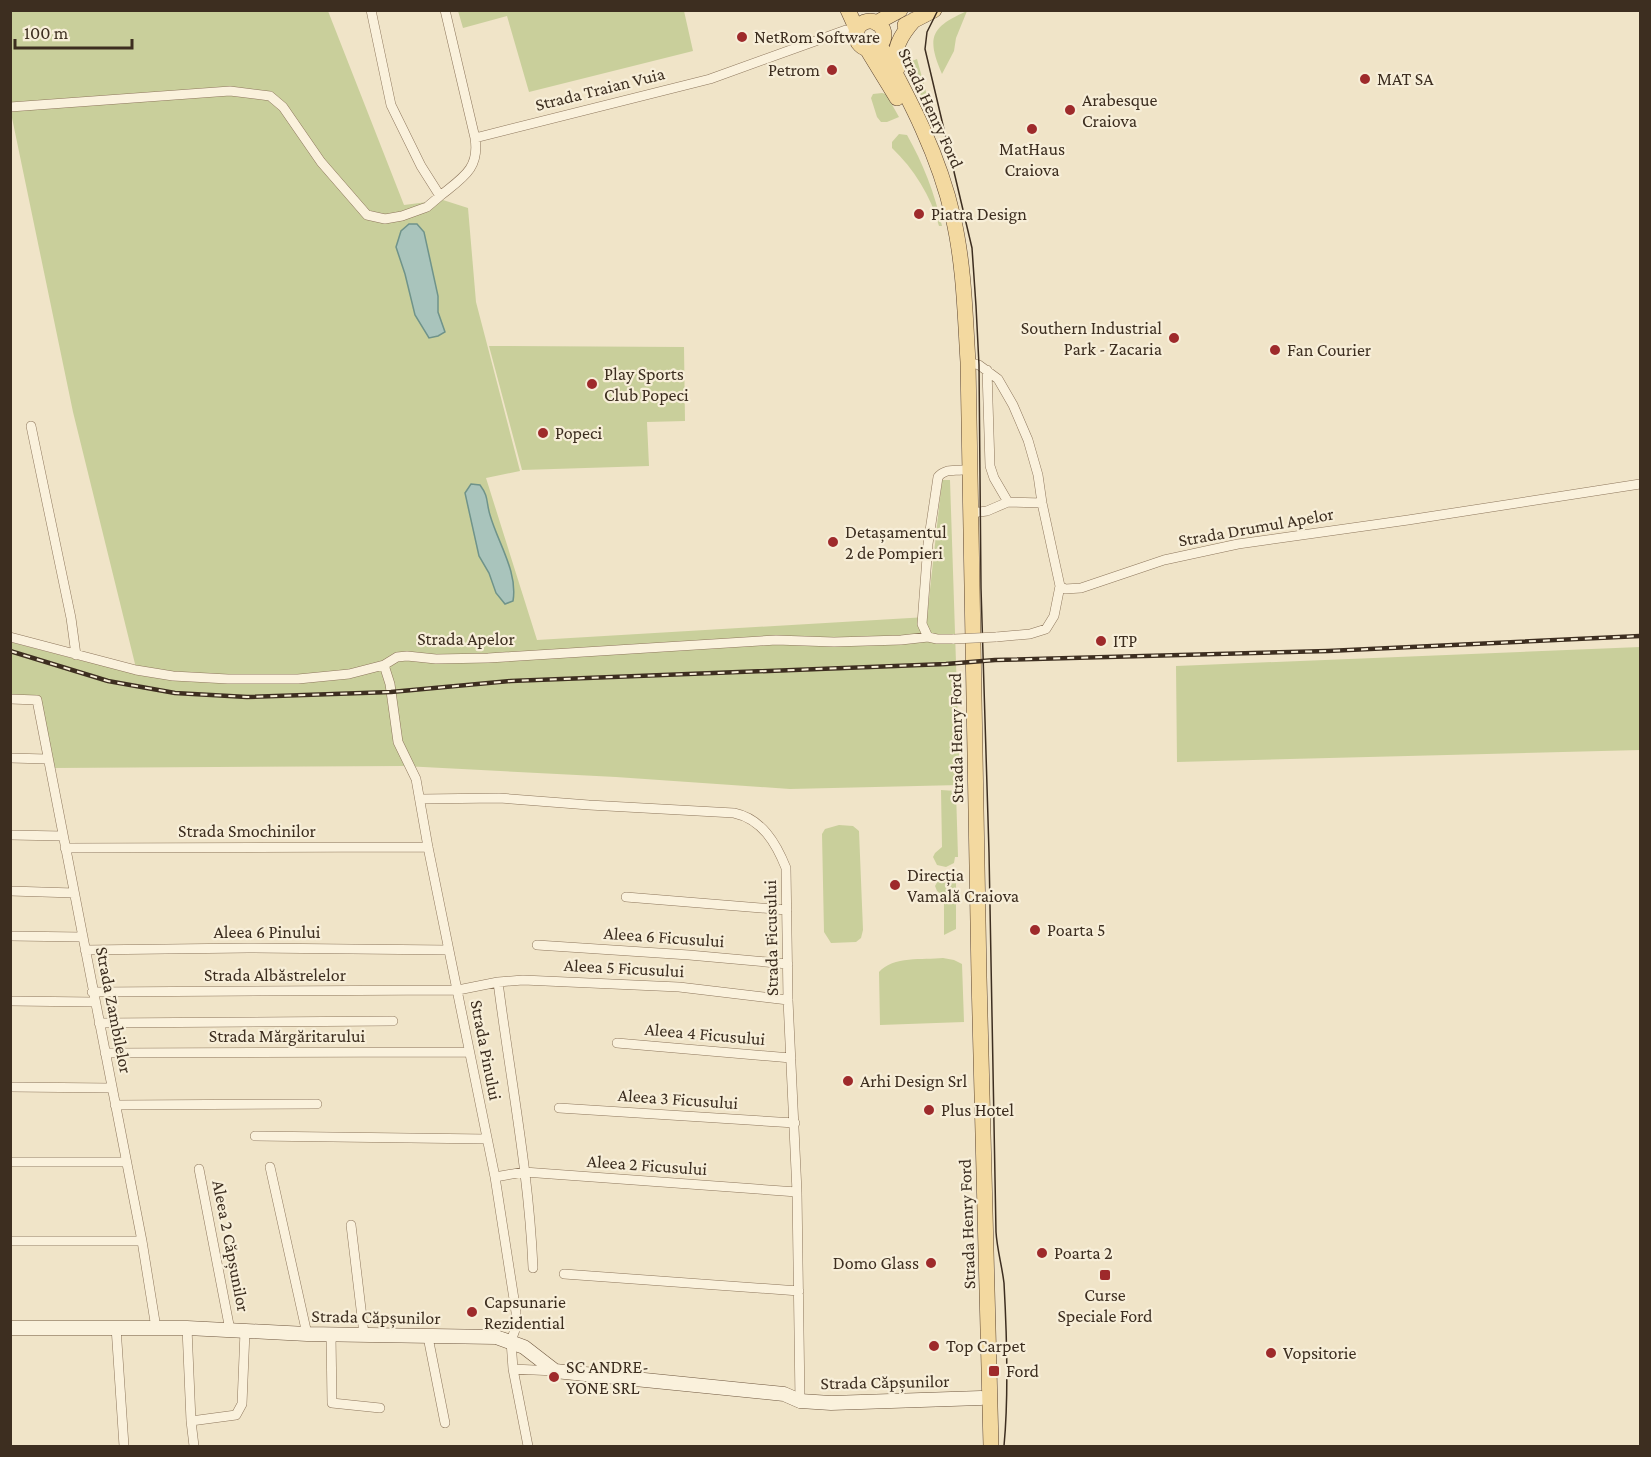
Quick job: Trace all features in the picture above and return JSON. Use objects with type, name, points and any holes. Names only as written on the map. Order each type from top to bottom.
[{"type":"main road","points":[[848,10],[882,28],[877,43]]},
{"type":"main road","points":[[866,21],[858,42],[877,43],[934,10]]},
{"type":"main road","points":[[866,21],[899,11]]},
{"type":"main road","points":[[899,81],[895,60],[897,46],[903,33],[914,20]]},
{"type":"main road","name":"Strada Henry Ford","points":[[877,43],[917,117],[934,158],[953,218],[962,278],[968,362],[979,977],[991,1446]]},
{"type":"main road","name":"Strada Henry Ford","points":[[877,43],[937,187],[944,214],[955,296],[960,361],[983,1446]]},
{"type":"street","points":[[371,10],[391,105],[427,176],[440,196]]},
{"type":"street","points":[[10,107],[230,91],[264,94],[283,107],[321,162],[367,215],[385,219],[402,216],[435,203],[472,166],[476,156],[475,138],[445,10]]},
{"type":"street","name":"Strada Traian Vuia","points":[[475,138],[710,79],[866,21]]},
{"type":"street","points":[[968,362],[975,363],[998,379],[1028,440],[1038,476],[1060,586]]},
{"type":"street","points":[[987,370],[990,466],[1008,502]]},
{"type":"street","points":[[31,426],[71,618],[76,655]]},
{"type":"street","points":[[928,637],[922,624],[928,544],[938,477],[947,471],[962,470]]},
{"type":"street","name":"Strada Drumul Apelor","points":[[1060,586],[1065,589],[1081,588],[1164,560],[1238,544],[1641,484]]},
{"type":"street","points":[[971,513],[987,511],[1008,502],[1042,503]]},
{"type":"street","name":"Strada Apelor","points":[[10,638],[136,670],[173,676],[298,679],[349,674],[384,665],[397,657],[406,656],[436,659],[488,658],[744,641],[901,640],[928,637],[954,639],[1030,634],[1046,629],[1054,616],[1060,586]]},
{"type":"street","name":"Strada Pinului","points":[[384,665],[390,684],[398,742],[416,779],[421,799],[428,847],[495,1177],[516,1312],[516,1328],[511,1341],[513,1369],[528,1446]]},
{"type":"street","name":"Strada Zambilelor","points":[[10,699],[37,700],[142,1241],[156,1328]]},
{"type":"street","points":[[10,758],[47,759]]},
{"type":"street","name":"Strada Ficusului","points":[[421,799],[499,798],[734,813],[746,816],[769,836],[779,851],[786,868],[788,1000],[797,1192],[800,1401]]},
{"type":"street","points":[[10,835],[63,836]]},
{"type":"street","name":"Strada Smochinilor","points":[[65,848],[428,847]]},
{"type":"street","points":[[10,891],[74,893]]},
{"type":"street","points":[[626,897],[787,910]]},
{"type":"street","points":[[10,936],[82,937]]},
{"type":"street","name":"Aleea 6 Ficusului","points":[[537,945],[788,964]]},
{"type":"street","name":"Aleea 6 Pinului","points":[[85,950],[248,948],[450,950]]},
{"type":"street","name":"Aleea 5 Ficusului","points":[[458,990],[498,982],[541,980],[679,987],[788,1000]]},
{"type":"street","points":[[498,982],[532,1234],[533,1268]]},
{"type":"street","name":"Strada Albăstrelelor","points":[[10,1001],[94,997],[458,990]]},
{"type":"street","points":[[99,1023],[393,1021]]},
{"type":"street","name":"Aleea 4 Ficusului","points":[[617,1043],[791,1058]]},
{"type":"street","name":"Strada Mărgăritarului","points":[[105,1053],[469,1052]]},
{"type":"street","points":[[10,1087],[112,1088]]},
{"type":"street","points":[[115,1105],[317,1104]]},
{"type":"street","name":"Aleea 3 Ficusului","points":[[559,1108],[795,1123]]},
{"type":"street","points":[[255,1136],[487,1139]]},
{"type":"street","points":[[10,1162],[126,1162]]},
{"type":"street","points":[[270,1167],[307,1334]]},
{"type":"street","name":"Aleea 2 Căpșunilor","points":[[191,1421],[236,1415],[242,1404],[237,1331],[199,1168]]},
{"type":"street","name":"Aleea 2 Ficusului","points":[[495,1177],[524,1172],[797,1192]]},
{"type":"street","points":[[351,1225],[363,1334]]},
{"type":"street","points":[[10,1240],[142,1241]]},
{"type":"street","points":[[564,1274],[799,1291]]},
{"type":"street","points":[[116,1327],[124,1446]]},
{"type":"street","name":"Strada Căpșunilor","points":[[10,1328],[187,1328],[331,1335],[496,1337],[524,1347],[555,1371],[784,1394],[800,1401],[831,1403],[981,1398]]},
{"type":"street","points":[[187,1328],[194,1446]]},
{"type":"street","points":[[331,1335],[332,1404],[380,1408]]},
{"type":"street","points":[[428,1336],[445,1422]]},
{"type":"street","points":[[513,1369],[555,1371]]},
{"type":"green space","points":[[11,11],[328,11],[404,205],[443,200],[468,208],[476,302],[520,471],[486,478],[537,640],[927,617],[942,480],[950,480],[960,785],[790,789],[404,766],[53,768],[33,698],[11,698],[10,642],[137,672],[73,412],[11,113]]},
{"type":"green space","points":[[458,11],[684,11],[693,51],[529,92],[507,16],[463,28]]},
{"type":"green space","points":[[967,11],[956,38],[954,51],[942,74],[934,51],[935,35],[946,22]]},
{"type":"green space","points":[[917,59],[929,103],[925,103],[909,73],[907,63]]},
{"type":"green space","points":[[873,94],[886,94],[899,117],[887,122],[881,122],[877,117],[871,98]]},
{"type":"green space","points":[[899,134],[907,135],[918,157],[928,179],[942,226],[939,226],[921,184],[892,148],[892,142]]},
{"type":"green space","name":"Play Sports Club Popeci","points":[[489,346],[684,347],[685,421],[647,422],[649,466],[522,470]]},
{"type":"green space","points":[[1640,647],[1640,750],[1177,762],[1176,666]]},
{"type":"green space","points":[[941,790],[956,791],[958,857],[955,857],[954,863],[946,867],[937,865],[933,857],[942,847]]},
{"type":"green space","points":[[839,825],[853,826],[859,831],[863,930],[861,938],[856,942],[831,943],[824,932],[822,834],[825,829]]},
{"type":"green space","points":[[944,877],[956,882],[956,929],[944,935],[944,896],[937,891],[935,886],[939,879]]},
{"type":"green space","points":[[943,958],[962,964],[964,1022],[880,1025],[879,972],[892,963],[900,961]]},
{"type":"water","points":[[409,224],[417,224],[424,232],[438,296],[438,312],[445,332],[429,338],[415,315],[396,247],[401,231]]},
{"type":"water","points":[[471,484],[480,485],[485,493],[493,526],[510,568],[514,590],[513,601],[505,604],[496,593],[489,573],[479,556],[465,493]]},
{"type":"tram line","points":[[938,10],[927,32],[925,49],[972,248],[979,365],[981,588],[989,852],[996,1232],[1004,1283],[1007,1344],[1007,1406],[1004,1446]]},
{"type":"railway","points":[[10,651],[108,681],[175,693],[247,697],[391,692],[511,681],[946,664],[995,660],[1328,651],[1640,636]]},
{"type":"place","name":"NetRom Software","points":[[742,37]]},
{"type":"place","name":"Petrom","points":[[832,70]]},
{"type":"place","name":"MAT SA","points":[[1365,79]]},
{"type":"place","name":"Arabesque Craiova","points":[[1070,110]]},
{"type":"place","name":"MatHaus Craiova","points":[[1032,129]]},
{"type":"place","name":"Piatra Design","points":[[919,214]]},
{"type":"place","name":"Southern Industrial Park - Zacaria","points":[[1174,338]]},
{"type":"place","name":"Fan Courier","points":[[1275,350]]},
{"type":"place","name":"Play Sports Club Popeci","points":[[592,384]]},
{"type":"place","name":"Popeci","points":[[543,433]]},
{"type":"place","name":"Detașamentul 2 de Pompieri","points":[[833,542]]},
{"type":"place","name":"ITP","points":[[1101,641]]},
{"type":"place","name":"Direcția Vamală Craiova","points":[[895,885]]},
{"type":"place","name":"Poarta 5","points":[[1035,930]]},
{"type":"place","name":"Arhi Design Srl","points":[[848,1081]]},
{"type":"place","name":"Plus Hotel","points":[[929,1110]]},
{"type":"place","name":"Poarta 2","points":[[1042,1253]]},
{"type":"place","name":"Domo Glass","points":[[931,1263]]},
{"type":"place","name":"Curse Speciale Ford","points":[[1105,1275]]},
{"type":"place","name":"Capsunarie Rezidential","points":[[472,1312]]},
{"type":"place","name":"Top Carpet","points":[[934,1346]]},
{"type":"place","name":"Vopsitorie","points":[[1271,1353]]},
{"type":"place","name":"Ford","points":[[994,1371]]},
{"type":"place","name":"SC ANDRE- YONE SRL","points":[[554,1377]]}]
